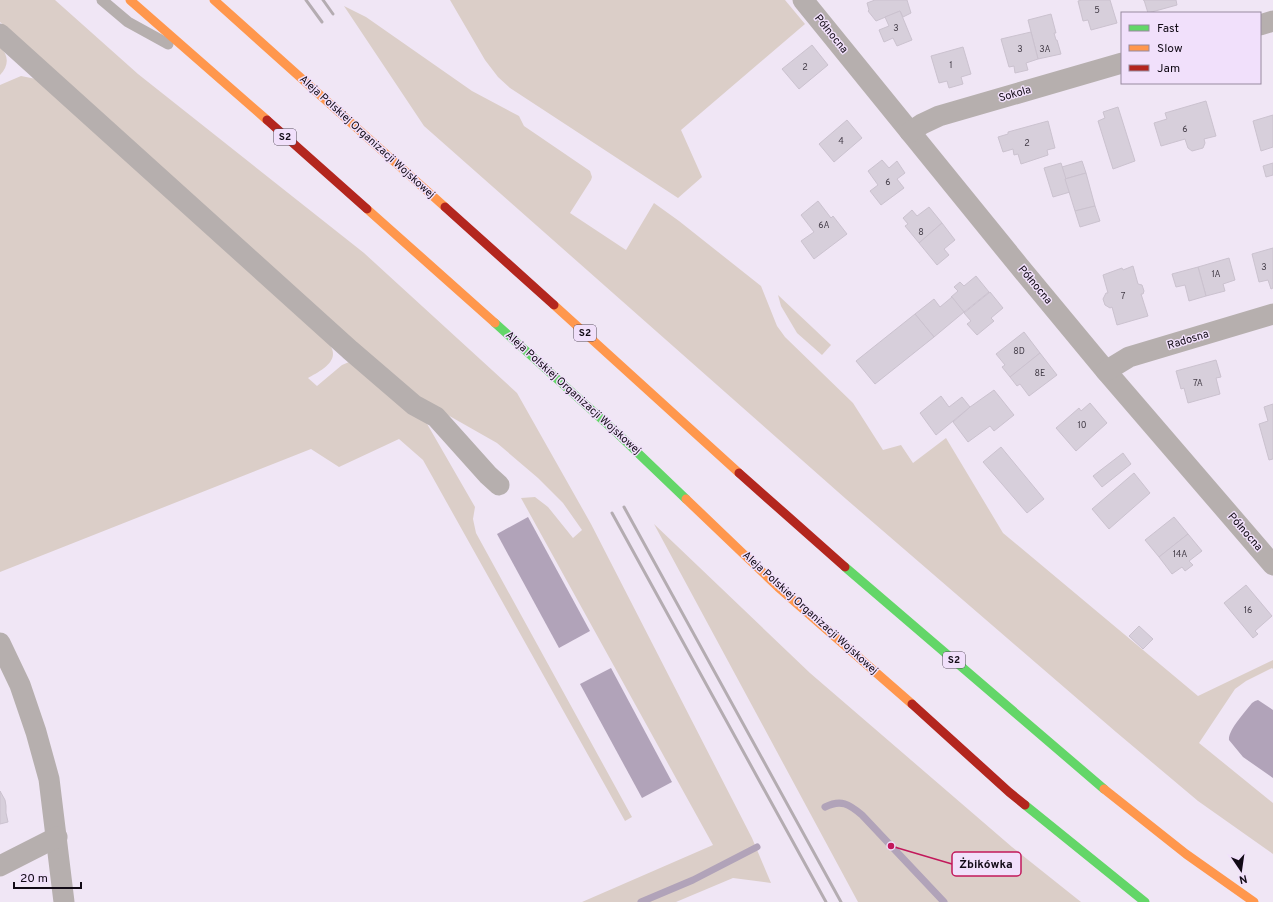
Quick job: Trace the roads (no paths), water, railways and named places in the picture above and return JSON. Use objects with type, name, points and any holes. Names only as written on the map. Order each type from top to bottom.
[{"type":"highway","name":"Aleja Polskiej Organizacji Wojskowej","points":[[130,0],[440,273],[616,432],[778,587],[917,708],[1009,792],[1145,902]]},
{"type":"highway","name":"Aleja Polskiej Organizacji Wojskowej","points":[[214,0],[369,138],[812,539],[1096,783],[1186,854],[1254,902]]},
{"type":"street","name":"Północna","points":[[803,0],[1106,371],[1273,565]]},
{"type":"street","points":[[1261,25],[1273,22]]},
{"type":"street","points":[[0,34],[350,350],[414,405],[436,417],[488,475],[499,485]]},
{"type":"street","name":"Sokola","points":[[910,132],[922,124],[939,116],[1121,63]]},
{"type":"street","name":"Radosna","points":[[1106,371],[1129,357],[1273,314]]},
{"type":"street","points":[[0,643],[20,685],[36,732],[49,779],[64,902]]},
{"type":"street","points":[[0,866],[57,837]]},
{"type":"lane","points":[[102,0],[128,22],[197,60]]},
{"type":"waterway","points":[[825,807],[840,803],[845,804],[857,811],[944,902]]},
{"type":"waterway","points":[[641,902],[693,880],[757,847]]},
{"type":"railway","points":[[306,0],[322,22]]},
{"type":"railway","points":[[323,0],[333,14]]},
{"type":"railway","points":[[624,507],[841,902]]},
{"type":"railway","points":[[612,513],[826,902]]},
{"type":"place","name":"Żbikówka","points":[[891,846]]}]
